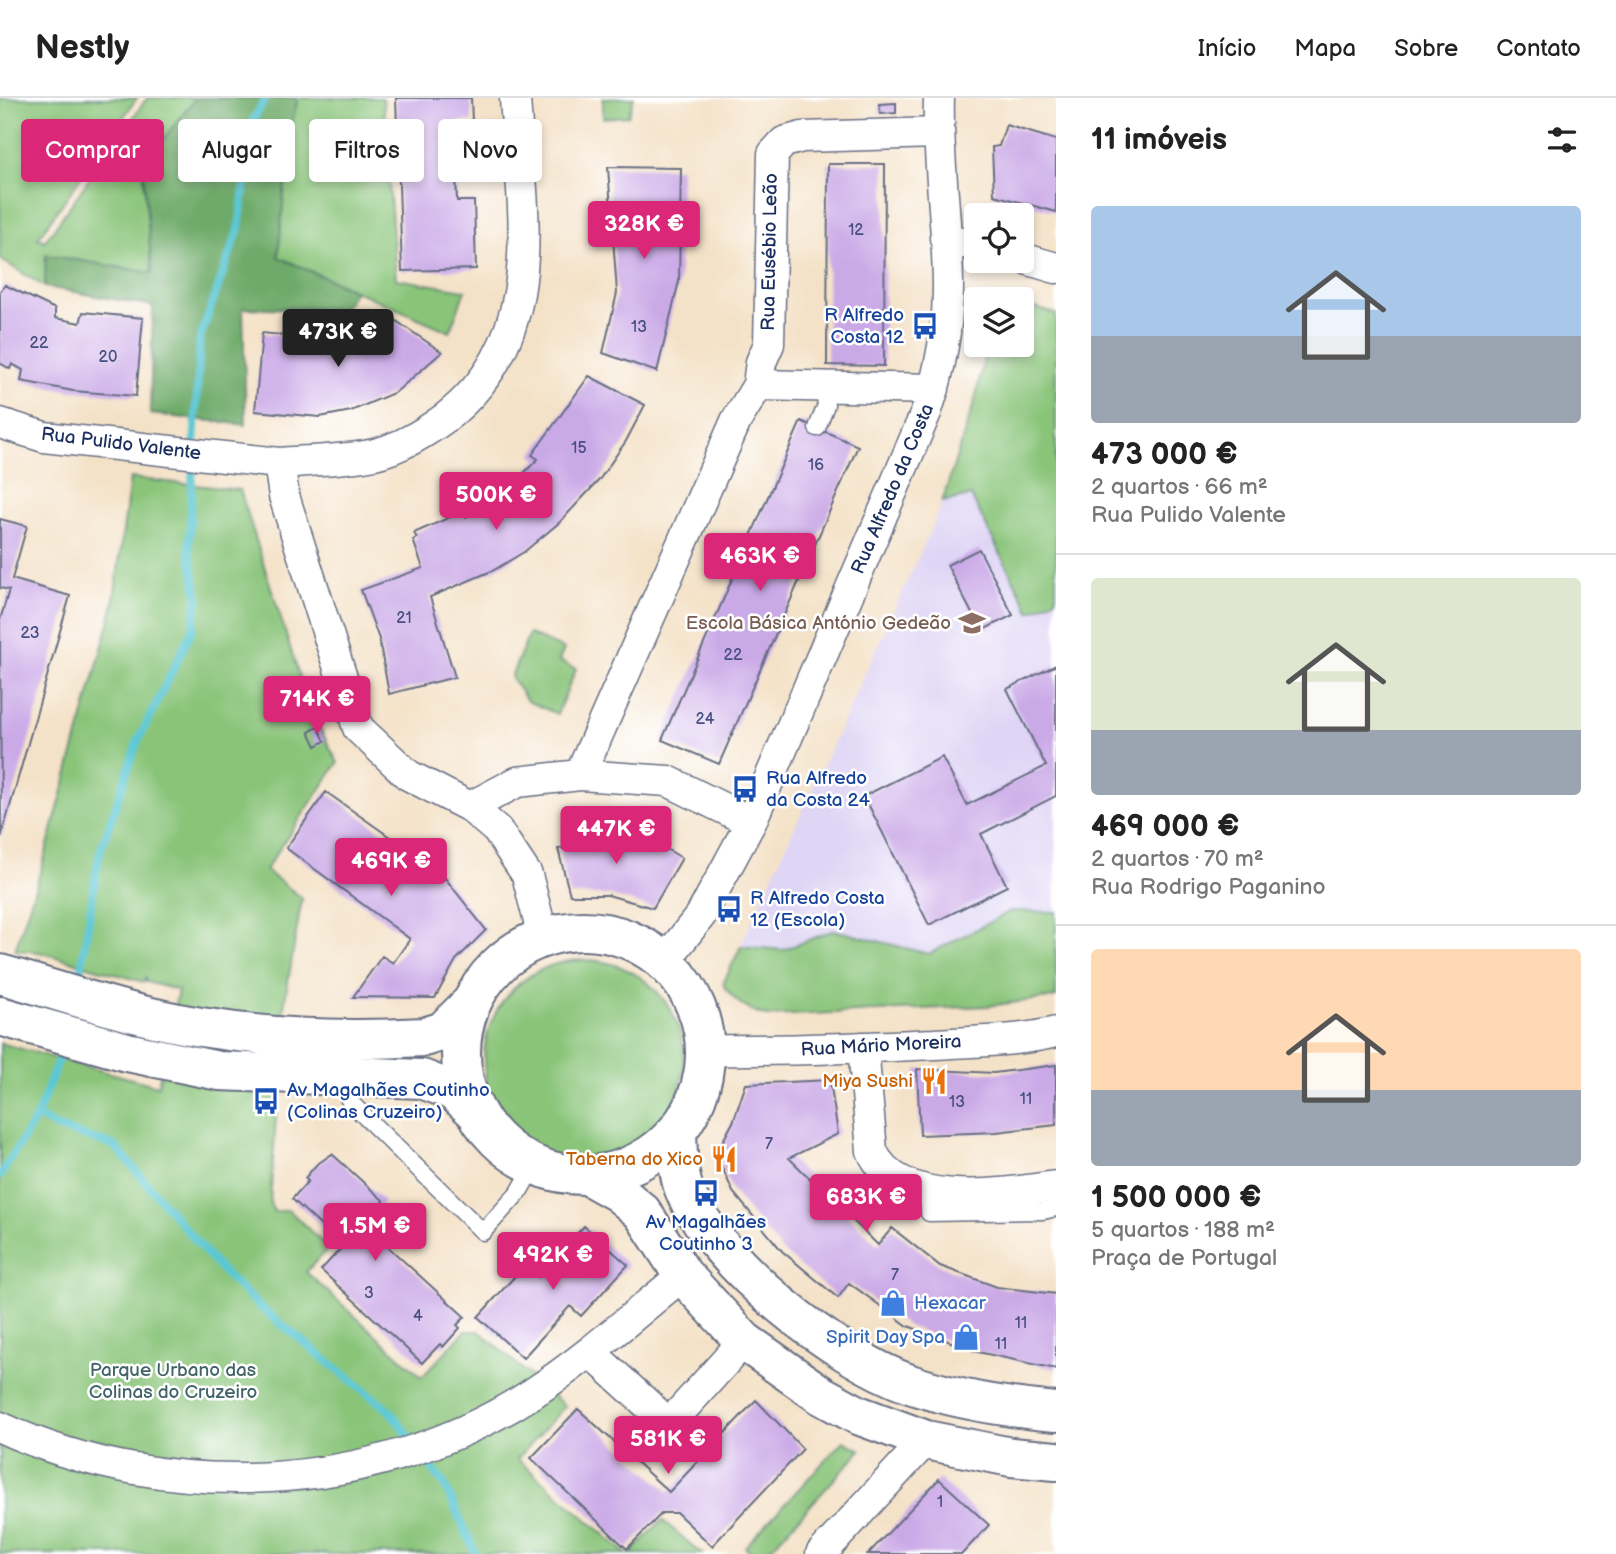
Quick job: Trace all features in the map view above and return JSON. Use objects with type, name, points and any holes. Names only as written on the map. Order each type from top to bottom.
[{"type":"main road","points":[[6,1024],[219,1071],[432,1082],[453,1091],[475,1111],[495,1138],[522,1159],[553,1171],[587,1175],[611,1174],[643,1163],[677,1131],[698,1096],[705,1064],[704,1032],[694,1002],[677,974],[664,962],[625,938],[594,930],[562,932],[542,937],[505,958],[484,979],[470,1004],[461,1032],[460,1056],[463,1079],[475,1111]]},
{"type":"main road","points":[[15,978],[136,1014],[202,1028],[295,1037],[424,1037],[443,1031],[470,1004]]},
{"type":"main road","points":[[677,1131],[684,1189],[709,1229],[752,1280],[806,1326],[856,1359],[910,1384],[1017,1409],[1056,1412]]},
{"type":"main road","points":[[587,1175],[619,1193],[642,1212],[683,1275],[744,1341],[821,1395],[858,1415],[926,1440],[1011,1457],[1056,1461]]},
{"type":"street","points":[[515,98],[525,260],[512,324],[487,377],[450,414],[401,444],[365,456],[279,463],[284,496],[358,728],[408,775],[470,807],[497,830],[527,875],[542,937]]},
{"type":"street","name":"Rua Alfredo da Costa","points":[[664,962],[701,915],[751,822],[915,442],[934,389],[946,319],[945,238],[938,133],[939,98]]},
{"type":"street","name":"Rua Eusébio Leão","points":[[580,775],[736,421],[758,385],[772,323],[771,163],[776,149],[784,142],[802,137],[938,133]]},
{"type":"street","points":[[945,238],[964,243]]},
{"type":"street","points":[[1034,262],[1056,268]]},
{"type":"street","points":[[758,385],[934,389]]},
{"type":"street","name":"Rua Pulido Valente","points":[[0,423],[44,437],[279,463]]},
{"type":"street","points":[[470,807],[517,782],[580,775],[668,781],[751,822]]},
{"type":"street","name":"Rua Mário Moreira","points":[[704,1050],[863,1047],[1004,1040],[1056,1032]]},
{"type":"street","points":[[863,1047],[872,1151],[879,1166],[889,1176],[902,1184],[927,1190],[977,1194],[1056,1186]]},
{"type":"street","points":[[0,1427],[69,1454],[156,1474],[225,1479],[289,1475],[381,1460],[432,1442],[532,1393],[590,1352],[683,1275]]},
{"type":"street","points":[[590,1352],[669,1424],[744,1341]]},
{"type":"street","points":[[821,1554],[926,1440]]},
{"type":"lane","points":[[817,428],[826,405],[823,386]]},
{"type":"lane","points":[[339,1078],[350,1102],[483,1232],[519,1192],[535,1164]]},
{"type":"lane","points":[[927,1190],[929,1213],[1043,1211],[1056,1208]]},
{"type":"shaded area","name":"Escola Básica António Gedeão","points":[[1034,308],[1056,314],[1056,997],[988,1006],[762,1015],[733,999],[723,984],[938,514],[975,400],[984,357],[1034,357]]},
{"type":"green space","points":[[0,98],[137,98],[122,119],[21,119],[21,182],[78,182],[38,238],[45,241],[87,182],[144,182],[152,273],[46,255],[45,287],[0,259]]},
{"type":"green space","points":[[147,98],[196,98],[164,138],[164,119],[132,119]]},
{"type":"green space","points":[[196,98],[298,98],[293,119],[179,119]]},
{"type":"green space","points":[[298,98],[383,98],[385,119],[309,119],[309,182],[389,182],[396,279],[465,290],[450,332],[278,257],[285,182],[295,182],[295,119],[293,119]]},
{"type":"green space","points":[[603,98],[634,98],[628,116],[603,118]]},
{"type":"green space","points":[[178,121],[178,182],[285,182],[278,257],[355,291],[344,309],[243,308],[246,425],[150,414],[153,306],[45,287],[46,255],[152,273],[144,182],[164,182],[164,138]]},
{"type":"green space","points":[[1034,308],[1056,314],[1056,599],[1030,612],[971,496],[942,502],[975,400],[984,357],[1034,357]]},
{"type":"green space","name":"Parque Urbano das Colinas do Cruzeiro","points":[[130,478],[240,490],[310,710],[338,763],[265,870],[302,898],[284,1006],[270,1203],[274,1212],[289,1210],[328,1248],[306,1272],[422,1377],[465,1331],[479,1331],[565,1406],[517,1459],[627,1554],[0,1554],[0,1043],[158,1086],[178,990],[146,982],[146,976],[144,982],[39,952],[15,950],[42,867],[113,608]]},
{"type":"green space","points":[[529,634],[564,649],[559,661],[576,669],[557,714],[527,701],[511,677]]},
{"type":"green space","points":[[1011,911],[1056,912],[1056,997],[988,1006],[768,1016],[742,1005],[723,984],[741,946],[783,950],[834,930],[929,954]]},
{"type":"green space","points":[[584,960],[622,968],[639,977],[654,990],[667,1005],[676,1022],[684,1060],[676,1098],[667,1115],[654,1130],[639,1143],[622,1152],[584,1160],[546,1152],[529,1143],[514,1130],[501,1115],[492,1098],[484,1060],[492,1022],[501,1005],[514,990],[529,977],[546,968]]},
{"type":"green space","points":[[843,1441],[861,1450],[766,1554],[753,1554],[745,1547]]},
{"type":"green space","points":[[662,1520],[702,1554],[630,1554]]},
{"type":"building","points":[[396,98],[471,98],[472,119],[438,119],[438,182],[456,182],[457,201],[474,201],[476,269],[402,271],[399,182],[424,182],[424,119],[397,119]]},
{"type":"building","points":[[896,103],[896,113],[880,114],[879,104]]},
{"type":"building","points":[[1006,125],[1056,140],[1056,212],[1034,206],[1034,203],[1023,203],[994,195],[992,147],[999,146]]},
{"type":"building","points":[[828,164],[885,164],[884,366],[827,365]]},
{"type":"building","points":[[608,167],[681,168],[679,281],[657,372],[603,353],[617,293]]},
{"type":"building","points":[[5,285],[55,309],[55,318],[80,323],[83,312],[143,318],[136,396],[73,391],[21,381],[23,370],[12,364],[10,369],[0,363],[0,291]]},
{"type":"building","points":[[383,312],[442,352],[396,392],[351,411],[320,417],[255,411],[262,333],[323,339],[358,333]]},
{"type":"building","points":[[589,376],[645,405],[626,441],[599,480],[560,522],[524,552],[494,570],[430,597],[455,677],[389,694],[379,639],[361,590],[423,568],[413,540],[417,538],[414,533],[464,511],[466,517],[472,512],[469,509],[513,476],[517,480],[538,459],[532,455]]},
{"type":"building","points":[[801,421],[858,446],[719,764],[662,740]]},
{"type":"building","points":[[0,519],[27,526],[12,579],[70,596],[1,838],[0,620],[9,590],[0,588]]},
{"type":"building","points":[[979,549],[1013,615],[981,631],[947,565]]},
{"type":"building","points":[[1056,665],[1056,796],[981,834],[1007,886],[929,925],[864,796],[942,757],[967,805],[1046,766],[1007,689]]},
{"type":"building","points":[[318,727],[325,741],[316,746],[309,732]]},
{"type":"building","points":[[326,792],[441,873],[486,930],[456,960],[435,998],[353,997],[382,956],[393,963],[410,939],[286,848]]},
{"type":"building","points":[[572,824],[618,830],[618,840],[639,842],[642,835],[682,858],[653,908],[608,895],[570,895],[558,849],[568,847]]},
{"type":"building","points":[[1056,1065],[1056,1125],[996,1132],[920,1135],[917,1069],[994,1073]]},
{"type":"building","points":[[830,1080],[838,1134],[789,1158],[878,1245],[892,1228],[940,1266],[997,1287],[1056,1294],[1056,1369],[978,1352],[908,1326],[849,1283],[838,1298],[782,1251],[733,1192],[716,1154],[733,1122],[746,1084]]},
{"type":"building","points":[[332,1154],[384,1201],[363,1224],[465,1317],[457,1325],[460,1328],[443,1347],[440,1344],[422,1363],[321,1270],[343,1246],[292,1199],[308,1181],[305,1178],[316,1165]]},
{"type":"building","points":[[584,1226],[628,1265],[581,1316],[570,1306],[523,1358],[478,1317],[525,1265],[538,1277]]},
{"type":"building","points":[[756,1400],[803,1449],[712,1546],[677,1513],[662,1513],[627,1549],[531,1458],[578,1409],[669,1492]]},
{"type":"building","points":[[939,1479],[989,1525],[962,1554],[868,1554]]},
{"type":"waterway","points":[[194,447],[200,338],[239,228],[253,120],[266,98]]},
{"type":"waterway","points":[[78,989],[99,855],[137,743],[193,628],[198,598],[189,548],[193,460]]},
{"type":"waterway","points":[[64,1045],[37,1116],[58,1128],[115,1146],[218,1267],[261,1308],[390,1411],[413,1442]]},
{"type":"waterway","points":[[0,1176],[37,1116]]},
{"type":"waterway","points":[[421,1453],[444,1484],[476,1554]]},
{"type":"place","name":"R Alfredo Costa 12","points":[[925,326]]},
{"type":"place","name":"Escola Básica António Gedeão","points":[[972,623]]},
{"type":"place","name":"Rua Alfredo da Costa 24","points":[[745,789]]},
{"type":"place","name":"R Alfredo Costa 12 (Escola)","points":[[729,909]]},
{"type":"place","name":"Miya Sushi","points":[[934,1081]]},
{"type":"place","name":"Av Magalhães Coutinho (Colinas Cruzeiro)","points":[[266,1101]]},
{"type":"place","name":"Taberna do Xico","points":[[724,1159]]},
{"type":"place","name":"Av Magalhães Coutinho 3","points":[[706,1193]]},
{"type":"place","name":"Hexacar","points":[[893,1303]]},
{"type":"place","name":"Spirit Day Spa","points":[[966,1337]]}]
